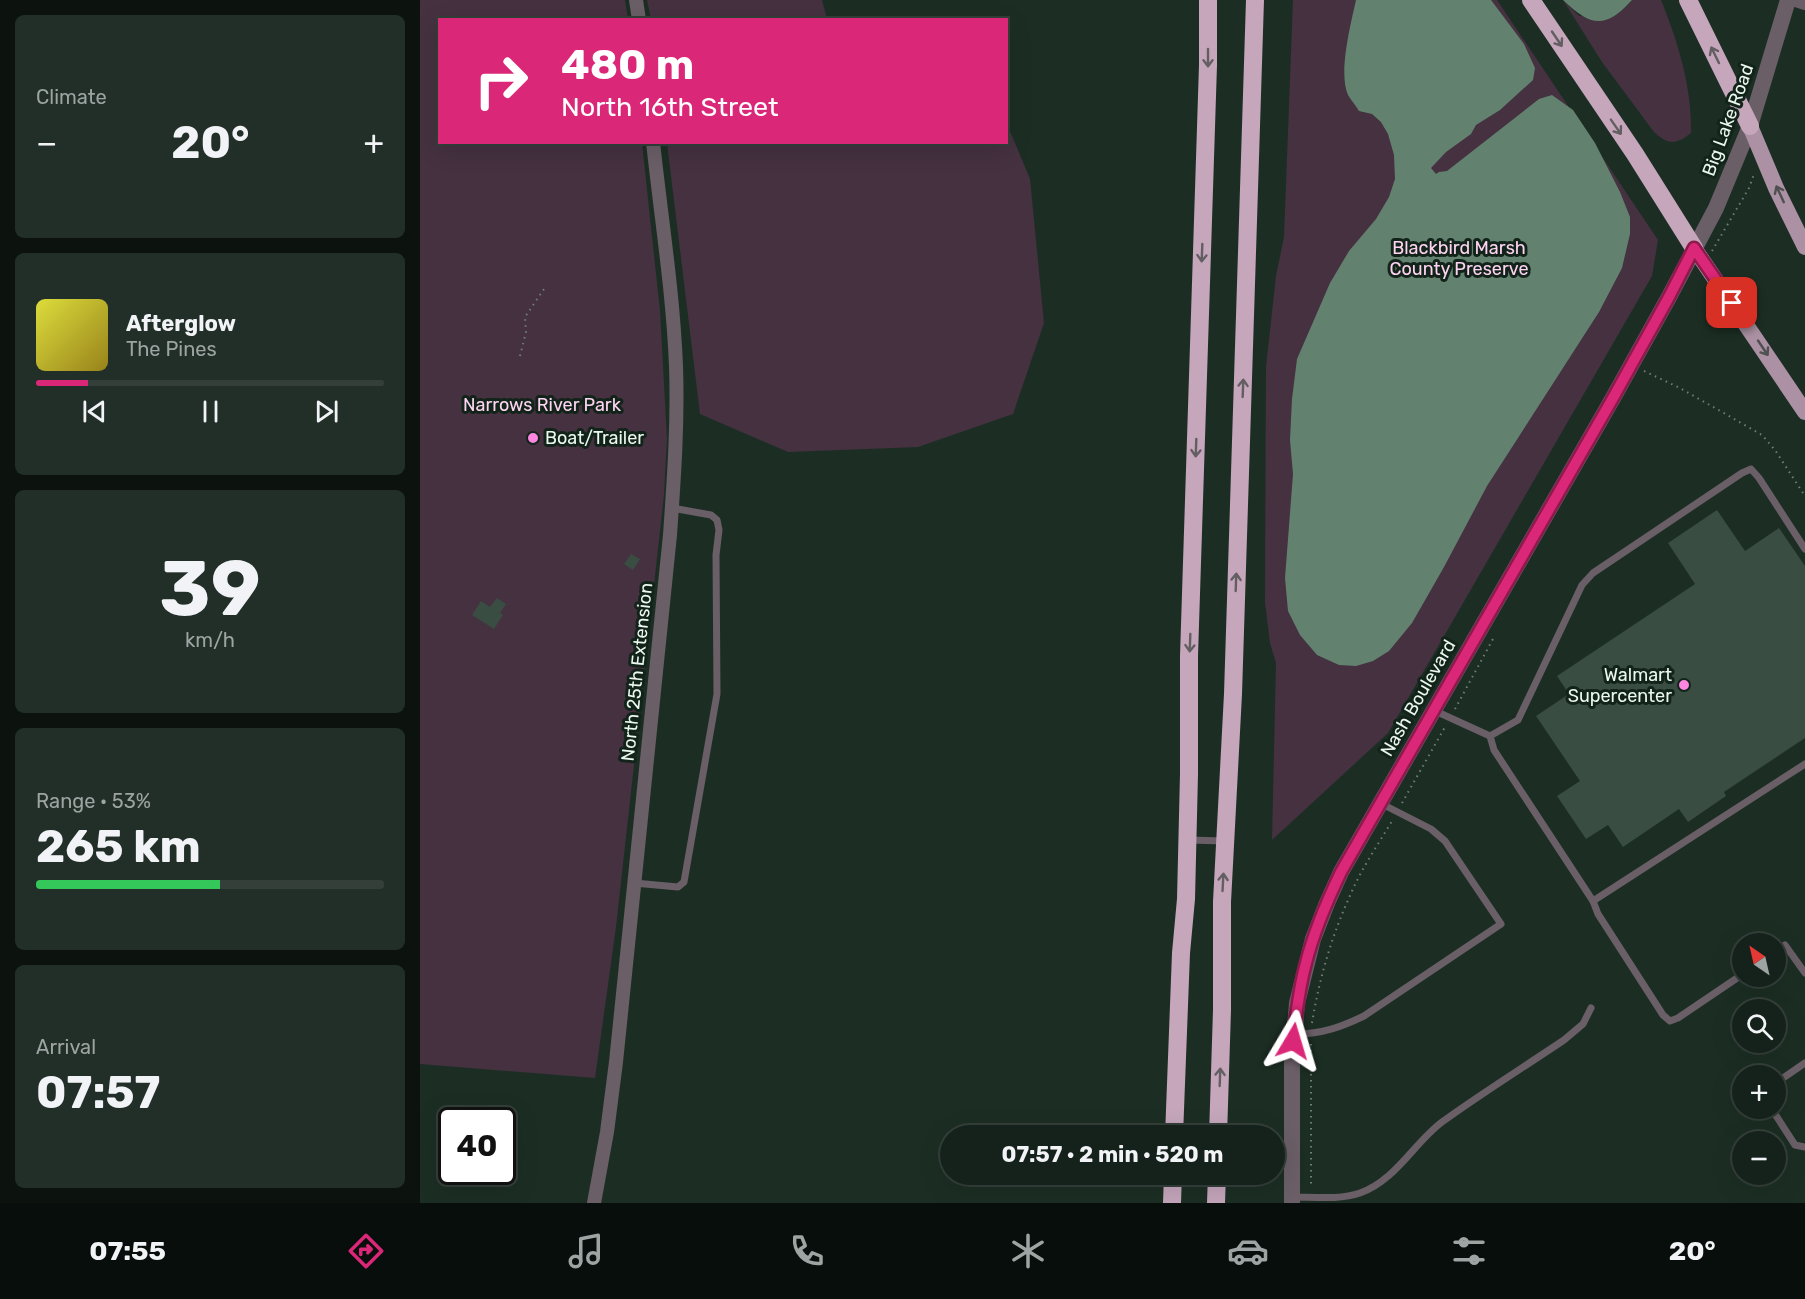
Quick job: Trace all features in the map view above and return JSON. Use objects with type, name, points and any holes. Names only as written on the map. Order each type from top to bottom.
[{"type":"highway","points":[[1175,1125],[1188,840],[1189,656],[1208,65],[1208,0]]},
{"type":"highway","points":[[1218,1125],[1222,902],[1233,694],[1255,0]]},
{"type":"highway","points":[[1531,0],[1635,154],[1694,248]]},
{"type":"highway","points":[[1688,0],[1750,126]]},
{"type":"highway","points":[[1172,1203],[1173,1185]]},
{"type":"highway","points":[[1216,1203],[1217,1185]]},
{"type":"main road","points":[[1750,126],[1776,188],[1805,247]]},
{"type":"main road","points":[[1694,248],[1805,412]]},
{"type":"street","points":[[636,0],[639,18]]},
{"type":"street","name":"Big Lake Road","points":[[1694,248],[1716,208],[1750,126],[1788,0]]},
{"type":"street","points":[[1796,0],[1805,3]]},
{"type":"street","name":"North 25th Extension","points":[[594,1203],[607,1132],[634,883],[672,508],[677,421],[672,305],[653,144]]},
{"type":"street","name":"Nash Boulevard","points":[[1292,1200],[1292,1063],[1297,1003],[1306,962],[1326,903],[1380,803],[1613,398],[1694,248]]},
{"type":"lane","points":[[1490,736],[1518,720],[1582,585],[1593,573],[1742,473],[1751,469],[1805,549]]},
{"type":"lane","points":[[634,883],[678,887],[684,882],[717,694],[716,555],[719,530],[717,520],[711,515],[672,508]]},
{"type":"lane","points":[[1433,710],[1490,736],[1494,750],[1593,901],[1605,924],[1663,1015],[1670,1021],[1678,1018],[1732,981]]},
{"type":"lane","points":[[1593,901],[1805,764]]},
{"type":"lane","points":[[1294,1034],[1325,1032],[1364,1016],[1501,924],[1444,841],[1431,829],[1380,803]]},
{"type":"lane","points":[[1188,840],[1225,841]]},
{"type":"lane","points":[[1786,946],[1805,973]]},
{"type":"lane","points":[[1292,1200],[1358,1194],[1372,1187],[1395,1169],[1440,1123],[1564,1040],[1582,1024],[1591,1008]]},
{"type":"lane","points":[[1786,1076],[1805,1063]]},
{"type":"lane","points":[[1778,1119],[1795,1145],[1805,1147]]},
{"type":"path","points":[[520,356],[526,332],[525,317],[544,289]]},
{"type":"path","points":[[1644,370],[1762,435],[1775,450],[1805,496]]},
{"type":"green space","name":"Narrows River Park","points":[[420,0],[625,0],[628,18],[438,18],[438,144],[642,144],[660,311],[667,439],[664,495],[616,927],[595,1078],[420,1064]]},
{"type":"green space","points":[[647,0],[822,0],[827,18],[651,18]]},
{"type":"green space","name":"Blackbird Marsh County Preserve","points":[[1293,0],[1497,0],[1658,240],[1652,276],[1388,733],[1272,840],[1276,663],[1270,643],[1265,602],[1266,367],[1276,276],[1284,237]]},
{"type":"green space","points":[[1563,0],[1579,16],[1624,9],[1632,0],[1661,0],[1683,65],[1691,116],[1691,133],[1681,140],[1672,142],[1654,132],[1602,62]]},
{"type":"green space","points":[[1008,126],[1030,179],[1044,323],[1013,414],[918,447],[788,452],[700,414],[667,144],[1008,144]]},
{"type":"shaded area","name":"Blackbird Marsh County Preserve","points":[[1356,0],[1491,0],[1524,44],[1535,68],[1533,80],[1500,110],[1476,125],[1471,134],[1446,152],[1431,168],[1436,174],[1447,171],[1539,99],[1552,95],[1573,110],[1595,143],[1630,217],[1630,234],[1622,268],[1599,312],[1487,486],[1412,623],[1389,651],[1373,661],[1356,666],[1339,665],[1317,655],[1300,635],[1288,611],[1285,578],[1293,474],[1290,440],[1292,399],[1297,359],[1330,283],[1349,251],[1376,219],[1389,197],[1395,179],[1394,155],[1388,134],[1381,122],[1372,114],[1359,111],[1345,86],[1346,48]]},
{"type":"shaded area","points":[[1563,0],[1632,0],[1614,16],[1598,21],[1581,15]]},
{"type":"building","name":"Walmart Supercenter","points":[[1717,510],[1745,551],[1779,528],[1805,566],[1805,738],[1724,792],[1726,796],[1688,822],[1679,809],[1623,847],[1608,825],[1586,839],[1557,796],[1580,781],[1536,716],[1569,694],[1557,676],[1695,584],[1668,543]]},
{"type":"building","points":[[631,554],[640,559],[633,570],[624,564]]},
{"type":"building","points":[[497,598],[506,604],[500,613],[503,615],[494,629],[472,615],[481,601],[490,607]]},
{"type":"place","name":"Boat/Trailer","points":[[533,438]]},
{"type":"place","name":"Walmart Supercenter","points":[[1684,685]]},
{"type":"route","points":[[1293,1041],[1297,1003],[1306,962],[1326,903],[1341,872],[1613,398],[1694,248],[1732,303]]}]
